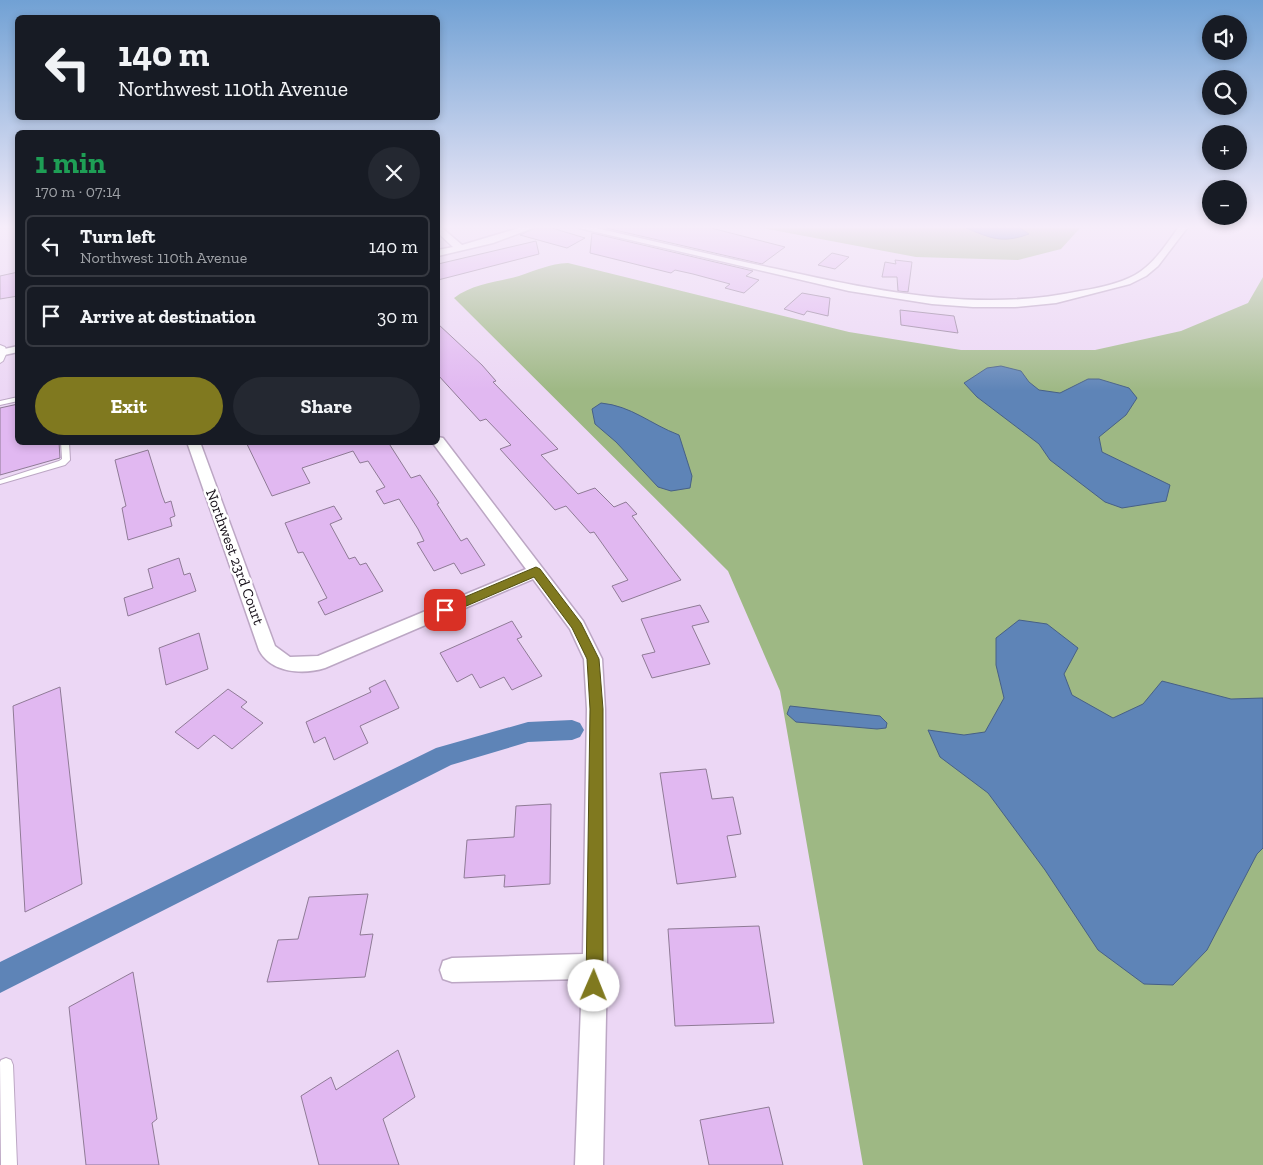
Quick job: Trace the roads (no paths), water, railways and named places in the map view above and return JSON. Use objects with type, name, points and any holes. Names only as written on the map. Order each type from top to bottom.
[{"type":"street","points":[[825,282],[868,292],[938,301],[993,304],[1037,302],[1072,297],[1125,282]]},
{"type":"street","points":[[1,353],[15,350]]},
{"type":"street","points":[[440,443],[577,626],[593,659],[596,709],[595,966],[589,1165]]},
{"type":"street","name":"Northwest 23rd Court","points":[[194,445],[268,650],[287,664],[319,663],[536,571]]},
{"type":"street","points":[[452,970],[595,966]]},
{"type":"lane","points":[[0,403],[15,400]]},
{"type":"lane","points":[[0,482],[62,464],[66,460],[65,445]]},
{"type":"lane","points":[[6,1065],[9,1165]]},
{"type":"water","points":[[1001,366],[1021,371],[1029,382],[1039,390],[1060,393],[1088,379],[1099,379],[1129,388],[1137,398],[1126,415],[1099,437],[1102,452],[1170,485],[1166,501],[1122,508],[1105,502],[1050,460],[1039,444],[977,397],[964,383],[987,368]]},
{"type":"water","points":[[601,403],[632,412],[679,435],[692,476],[690,488],[671,491],[658,487],[616,442],[595,424],[592,409]]},
{"type":"water","points":[[1019,620],[1047,624],[1078,648],[1064,674],[1072,695],[1113,718],[1143,704],[1162,681],[1231,699],[1263,698],[1263,848],[1257,854],[1207,950],[1173,985],[1144,984],[1098,950],[1045,870],[988,793],[940,757],[928,730],[964,735],[985,732],[1004,698],[996,665],[996,638]]},
{"type":"water","points":[[790,706],[880,716],[887,723],[886,728],[877,729],[796,722],[787,714]]},
{"type":"waterway","points":[[0,978],[445,756],[528,732],[572,730]]}]
